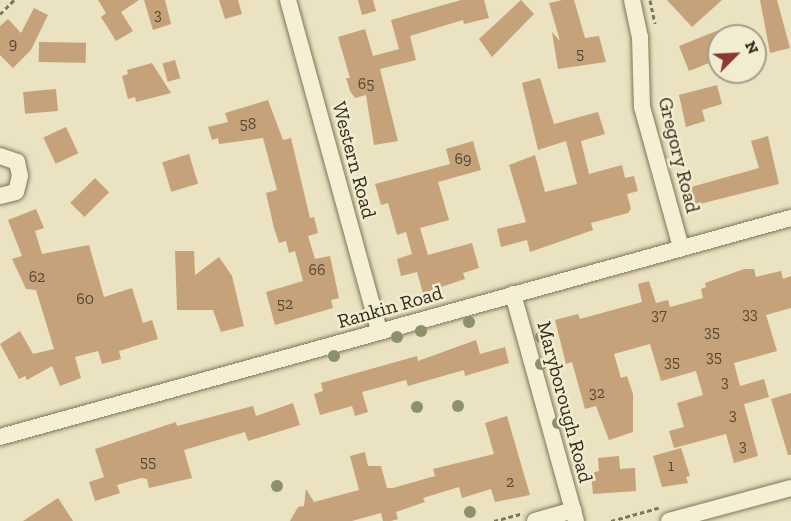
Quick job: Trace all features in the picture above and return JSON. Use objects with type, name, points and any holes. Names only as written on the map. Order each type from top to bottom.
[{"type":"street","name":"Western Road","points":[[288,0],[380,332]]},
{"type":"street","name":"Gregory Road","points":[[632,0],[640,37],[642,106],[681,248]]},
{"type":"street","points":[[0,156],[17,162],[20,176],[16,192],[0,196]]},
{"type":"street","name":"Rankin Road","points":[[0,437],[791,218]]},
{"type":"street","name":"Maryborough Road","points":[[513,294],[574,516]]},
{"type":"street","points":[[669,521],[791,488]]},
{"type":"street","points":[[535,521],[574,516]]},
{"type":"path","points":[[0,14],[14,0]]},
{"type":"path","points":[[650,0],[656,33]]},
{"type":"building","points":[[98,0],[139,0],[121,12],[133,31],[116,41],[101,17],[106,13]]},
{"type":"building","points":[[144,0],[165,0],[171,24],[153,30]]},
{"type":"building","points":[[219,0],[238,0],[242,14],[225,19]]},
{"type":"building","points":[[358,0],[373,0],[376,11],[362,15]]},
{"type":"building","points":[[461,0],[484,0],[489,18],[464,24],[463,20],[410,36],[416,60],[380,69],[398,141],[374,145],[366,95],[355,98],[350,91],[346,78],[350,78],[338,37],[365,29],[373,56],[399,49],[391,20]]},
{"type":"building","points":[[521,0],[534,14],[492,57],[479,39]]},
{"type":"building","points":[[574,0],[585,38],[599,36],[606,62],[558,69],[552,32],[560,41],[549,3]]},
{"type":"building","points":[[667,0],[722,0],[692,27]]},
{"type":"building","points":[[760,0],[777,0],[790,48],[770,53],[767,24],[765,24]]},
{"type":"building","points":[[34,8],[48,15],[31,50],[13,68],[0,55],[0,26],[8,19],[21,33]]},
{"type":"building","points":[[707,35],[707,64],[689,71],[679,46]]},
{"type":"building","points":[[39,42],[86,43],[86,63],[39,62]]},
{"type":"building","points":[[175,60],[180,78],[168,82],[163,64]]},
{"type":"building","points":[[152,63],[171,93],[136,102],[135,97],[128,99],[122,76],[128,74],[127,70]]},
{"type":"building","points":[[540,78],[554,124],[598,112],[605,134],[581,141],[589,174],[622,165],[625,178],[634,176],[638,191],[627,194],[631,209],[628,213],[591,223],[593,230],[530,252],[527,240],[501,247],[497,229],[526,222],[509,165],[535,155],[545,192],[577,184],[566,141],[538,150],[522,83]]},
{"type":"building","points":[[717,85],[722,104],[702,110],[705,121],[686,127],[679,95]]},
{"type":"building","points":[[56,89],[58,111],[25,114],[23,92]]},
{"type":"building","points":[[268,100],[283,140],[291,138],[310,218],[314,217],[318,233],[308,236],[315,259],[330,256],[339,298],[331,300],[333,308],[275,325],[266,292],[303,281],[295,251],[289,253],[286,241],[279,243],[274,228],[266,193],[277,190],[263,138],[219,144],[218,138],[212,140],[208,127],[228,122],[225,113]]},
{"type":"building","points":[[66,127],[78,153],[56,164],[43,138]]},
{"type":"building","points":[[768,136],[779,184],[696,205],[691,187],[759,168],[751,141]]},
{"type":"building","points":[[473,141],[481,170],[438,182],[449,220],[420,228],[428,255],[472,243],[479,268],[463,273],[465,279],[423,293],[417,272],[401,276],[397,259],[412,254],[406,232],[397,235],[388,203],[381,205],[375,184],[450,164],[446,149]]},
{"type":"building","points":[[189,154],[198,184],[171,192],[162,162]]},
{"type":"building","points":[[95,178],[109,192],[84,217],[70,203]]},
{"type":"building","points":[[36,209],[44,228],[35,231],[42,254],[89,245],[104,297],[132,288],[143,323],[152,320],[158,339],[119,351],[121,359],[102,364],[98,351],[75,357],[81,378],[60,386],[52,366],[27,380],[25,376],[19,379],[0,344],[20,331],[33,354],[54,349],[36,290],[26,289],[12,259],[22,256],[8,220]]},
{"type":"building","points":[[175,251],[194,251],[195,275],[219,257],[232,276],[244,326],[221,332],[213,310],[177,310]]},
{"type":"building","points":[[744,269],[754,269],[756,277],[781,271],[783,279],[791,276],[791,308],[766,315],[777,351],[734,363],[740,386],[764,379],[769,397],[744,404],[758,456],[734,463],[726,434],[674,448],[669,431],[684,427],[677,403],[703,395],[696,371],[661,381],[650,344],[614,354],[621,378],[627,376],[633,394],[633,432],[609,440],[596,406],[585,409],[572,362],[566,364],[555,320],[578,314],[580,319],[642,302],[638,284],[649,281],[656,303],[668,300],[670,307],[703,298],[701,289],[706,287],[705,283]]},
{"type":"building","points":[[476,340],[480,354],[505,347],[509,363],[465,376],[464,370],[408,386],[406,380],[362,392],[368,412],[355,416],[352,406],[320,415],[314,394],[323,391],[321,383],[417,356],[418,361]]},
{"type":"building","points":[[791,393],[791,455],[788,455],[771,399]]},
{"type":"building","points":[[293,403],[300,425],[248,441],[245,432],[184,450],[192,478],[149,488],[147,479],[141,478],[117,485],[120,493],[95,501],[89,482],[104,477],[95,449],[176,422],[177,426],[253,406],[256,416]]},
{"type":"building","points":[[507,416],[530,495],[495,502],[491,489],[462,498],[459,487],[423,498],[425,502],[396,512],[398,519],[391,521],[383,521],[381,513],[352,521],[290,521],[298,507],[304,506],[306,489],[314,502],[359,490],[350,456],[365,452],[368,466],[381,466],[387,488],[393,488],[435,476],[433,469],[494,454],[485,423]]},
{"type":"building","points":[[681,448],[690,476],[686,477],[688,483],[662,487],[653,456]]},
{"type":"building","points":[[619,456],[620,469],[635,468],[636,491],[593,494],[591,473],[599,471],[598,458]]},
{"type":"building","points":[[58,498],[73,521],[23,521]]}]
